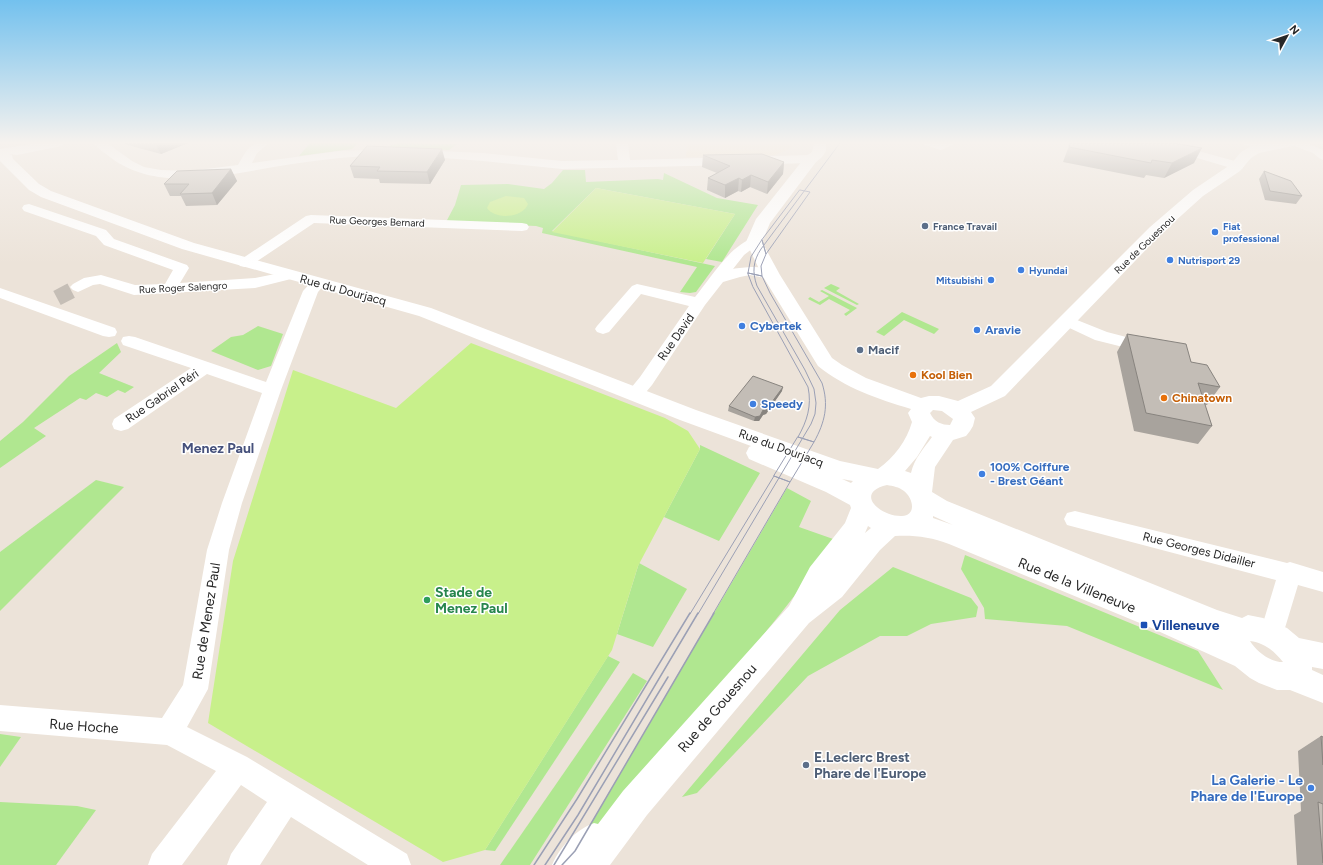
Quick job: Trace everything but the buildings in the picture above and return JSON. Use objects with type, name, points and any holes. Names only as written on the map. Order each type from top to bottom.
[{"type":"street","name":"Rue du Dourjacq","points":[[30,183],[46,194],[188,246],[244,263],[425,312],[688,415],[837,469],[881,476]]},
{"type":"street","points":[[788,183],[762,222],[754,242],[771,275],[825,362],[845,376],[897,398],[923,414],[933,429],[946,432],[958,430],[962,427],[964,418],[957,410],[943,403],[936,402],[923,414],[922,431],[902,461],[881,476],[865,482],[860,490],[861,504],[870,516],[879,522],[899,525],[916,522],[923,515],[925,507],[922,495],[924,466],[946,432]]},
{"type":"street","name":"Rue de Gouesnou","points":[[957,410],[998,391],[1156,230],[1198,193],[1212,183]]},
{"type":"street","points":[[28,208],[101,233],[109,242],[182,268],[170,287]]},
{"type":"street","name":"Rue Georges Bernard","points":[[244,263],[311,219],[522,227]]},
{"type":"street","name":"Rue David","points":[[635,394],[646,382],[699,303],[717,280],[739,252],[754,242]]},
{"type":"street","points":[[717,280],[741,272],[753,270],[771,275]]},
{"type":"street","name":"Rue Roger Salengro","points":[[78,287],[89,281],[101,279],[134,290],[255,283],[290,275]]},
{"type":"street","name":"Rue de Menez Paul","points":[[169,732],[195,689],[218,550],[232,503],[272,390],[311,291],[318,283]]},
{"type":"street","points":[[603,329],[637,289],[699,303]]},
{"type":"street","points":[[0,293],[109,332]]},
{"type":"street","points":[[39,307],[57,298]]},
{"type":"street","points":[[1068,321],[1101,336],[1144,348],[1164,349]]},
{"type":"street","name":"Rue Gabriel Péri","points":[[129,341],[204,368],[272,390]]},
{"type":"street","name":"Rue Gabriel Péri","points":[[121,424],[204,368]]},
{"type":"street","name":"Rue du Dourjacq","points":[[688,415],[731,440],[776,463],[845,490],[861,504]]},
{"type":"street","points":[[881,476],[906,481],[922,495]]},
{"type":"street","name":"Rue de la Villeneuve","points":[[922,495],[944,511],[1214,622],[1242,643],[1251,664],[1266,673],[1282,677],[1285,653]]},
{"type":"street","name":"Rue de Gouesnou","points":[[799,614],[820,575],[855,528],[861,504]]},
{"type":"street","name":"Rue Georges Didailler","points":[[1075,519],[1290,572],[1323,582]]},
{"type":"street","name":"Rue de Gouesnou","points":[[588,865],[635,803],[799,614],[833,588],[870,543],[899,525]]},
{"type":"street","name":"Rue de la Villeneuve","points":[[899,525],[934,528],[1157,617],[1242,643]]},
{"type":"street","points":[[1285,653],[1290,572]]},
{"type":"street","name":"Rue de la Villeneuve","points":[[1242,643],[1248,628],[1257,628],[1323,689]]},
{"type":"street","name":"Rue de la Villeneuve","points":[[1285,653],[1323,656]]},
{"type":"street","name":"Rue Hoche","points":[[0,718],[169,732]]},
{"type":"street","points":[[169,732],[236,767],[396,865]]},
{"type":"street","points":[[163,865],[236,767]]},
{"type":"street","points":[[242,865],[287,798]]},
{"type":"street","name":"Rue de Gouesnou","points":[[570,865],[610,824],[635,803]]},
{"type":"green space","points":[[552,183],[686,183],[717,198],[758,205],[722,262],[706,259],[735,214],[596,188],[552,231],[715,266],[696,292],[690,293],[680,292],[697,267],[542,233],[543,228],[536,226],[446,222],[455,205],[461,185],[508,184],[544,189]]},
{"type":"green space","points":[[596,188],[735,214],[703,263],[552,232]]},
{"type":"green space","points":[[506,196],[524,198],[528,204],[521,212],[509,216],[496,214],[487,208],[490,202]]},
{"type":"green space","points":[[831,284],[840,288],[836,291],[859,304],[857,305],[824,288]]},
{"type":"green space","points":[[822,290],[857,308],[846,316],[844,314],[850,310],[829,299],[820,305],[808,299],[810,297],[819,302],[829,296],[820,291]]},
{"type":"green space","points":[[902,312],[939,329],[934,334],[904,320],[884,336],[876,332]]},
{"type":"green space","points":[[258,326],[283,334],[271,366],[258,370],[211,351],[231,337],[243,335]]},
{"type":"green space","points":[[117,343],[121,352],[99,373],[134,387],[125,393],[118,390],[107,397],[96,393],[86,400],[80,398],[34,428],[46,436],[0,468],[0,441],[23,422],[69,376]]},
{"type":"green space","name":"Stade de Menez Paul","points":[[471,343],[665,418],[688,431],[700,449],[638,566],[612,650],[485,850],[443,862],[208,723],[233,561],[293,370],[396,408]]},
{"type":"green space","points":[[700,445],[760,473],[719,541],[664,517],[700,449]]},
{"type":"green space","points":[[96,480],[124,487],[0,611],[0,552]]},
{"type":"green space","points":[[787,488],[811,501],[799,527],[836,540],[806,581],[742,661],[575,851]]},
{"type":"green space","points":[[965,555],[1198,651],[1223,690],[1067,626],[985,619],[984,608],[961,569]]},
{"type":"green space","points":[[639,563],[687,589],[653,647],[617,634]]},
{"type":"green space","points":[[893,567],[971,598],[978,607],[976,617],[931,624],[907,636],[880,636],[808,676],[697,793],[682,797],[840,610]]},
{"type":"green space","points":[[608,656],[620,662],[495,851],[485,850]]},
{"type":"green space","points":[[633,673],[647,681],[530,865],[500,865]]},
{"type":"green space","points":[[0,734],[21,737],[0,767]]},
{"type":"green space","points":[[0,802],[77,806],[96,810],[56,865],[0,865]]},
{"type":"tunnel","points":[[57,298],[78,287]]},
{"type":"tram line","points":[[804,191],[810,183]]},
{"type":"tram line","points":[[762,240],[800,190],[804,191]]},
{"type":"tram line","points":[[764,246],[804,191]]},
{"type":"tram line","points":[[766,254],[810,192],[804,191]]},
{"type":"tram line","points":[[748,273],[751,257],[762,240]]},
{"type":"tram line","points":[[762,240],[764,246]]},
{"type":"tram line","points":[[754,274],[756,258],[764,246]]},
{"type":"tram line","points":[[764,246],[766,254]]},
{"type":"tram line","points":[[762,276],[761,266],[766,254]]},
{"type":"tram line","points":[[748,273],[754,274]]},
{"type":"tram line","points":[[748,273],[753,287],[808,387],[808,413],[798,437]]},
{"type":"tram line","points":[[754,274],[762,276]]},
{"type":"tram line","points":[[754,274],[757,286],[805,370],[814,389],[816,403],[815,414],[802,438]]},
{"type":"tram line","points":[[762,276],[770,293],[822,383],[825,399],[825,413],[821,427],[814,442]]},
{"type":"tram line","points":[[774,476],[798,437]]},
{"type":"tram line","points":[[798,437],[802,438]]},
{"type":"tram line","points":[[779,478],[802,438]]},
{"type":"tram line","points":[[802,438],[814,442]]},
{"type":"tram line","points":[[790,482],[814,442]]},
{"type":"tram line","points":[[690,614],[774,476]]},
{"type":"tram line","points":[[774,476],[779,478]]},
{"type":"tram line","points":[[698,614],[779,478]]},
{"type":"tram line","points":[[779,478],[790,482]]},
{"type":"tram line","points":[[713,614],[790,482]]},
{"type":"tram line","points":[[534,865],[577,799],[690,613]]},
{"type":"tram line","points":[[545,865],[578,815],[698,613]]},
{"type":"tram line","points":[[562,865],[575,851],[714,613]]},
{"type":"tram line","points":[[554,865],[668,677]]},
{"type":"place","name":"France Travail","points":[[925,226]]},
{"type":"place","name":"Fiat professional","points":[[1215,232]]},
{"type":"place","name":"Nutrisport 29","points":[[1170,260]]},
{"type":"place","name":"Hyundai","points":[[1021,270]]},
{"type":"place","name":"Mitsubishi","points":[[991,280]]},
{"type":"place","name":"Cybertek","points":[[742,326]]},
{"type":"place","name":"Aravie","points":[[977,330]]},
{"type":"place","name":"Macif","points":[[860,350]]},
{"type":"place","name":"Kool Bien","points":[[913,375]]},
{"type":"place","name":"Chinatown","points":[[1164,398]]},
{"type":"place","name":"Speedy","points":[[753,404]]},
{"type":"place","name":"100% Coiffure - Brest Géant","points":[[982,474]]},
{"type":"place","name":"Stade de Menez Paul","points":[[427,600]]},
{"type":"place","name":"Villeneuve","points":[[1144,625]]},
{"type":"place","name":"E.Leclerc Brest Phare de l'Europe","points":[[806,765]]},
{"type":"place","name":"La Galerie - Le Phare de l'Europe","points":[[1311,788]]},
{"type":"district","name":"Menez Paul","points":[[218,448]]}]
